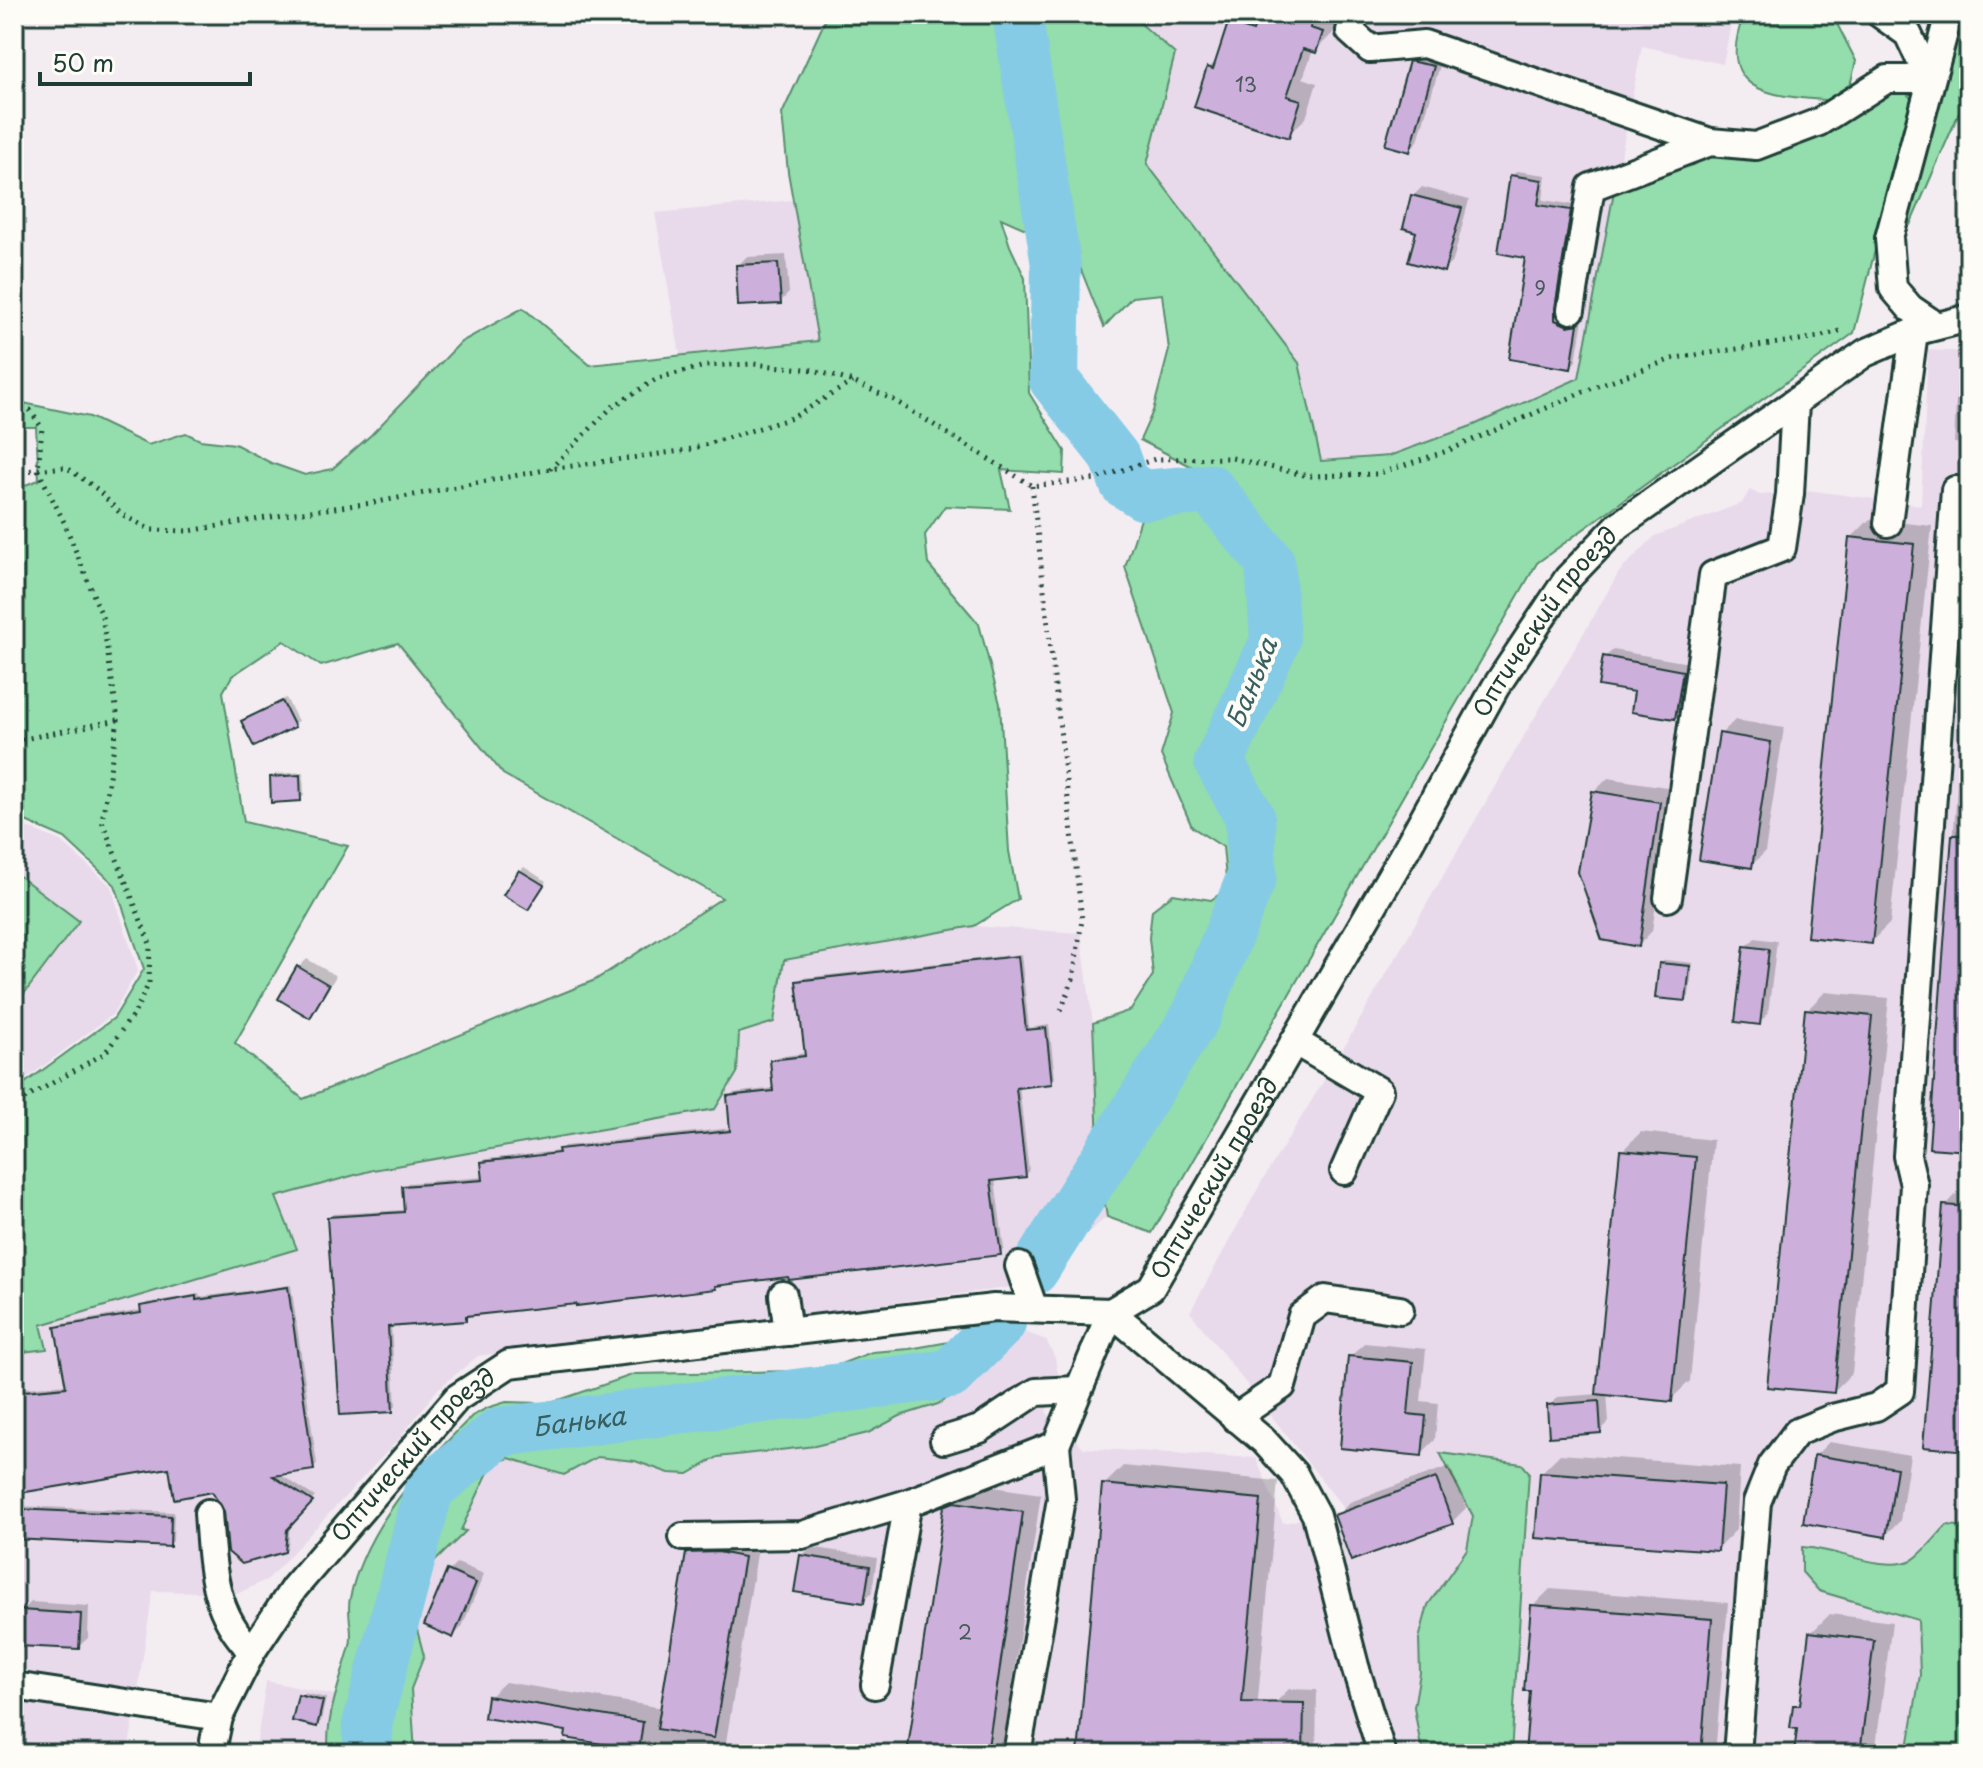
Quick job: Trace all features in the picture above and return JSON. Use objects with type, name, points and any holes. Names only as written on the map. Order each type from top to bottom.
[{"type":"street","points":[[1355,14],[1350,31],[1370,49],[1424,44],[1710,142],[1756,146],[1819,122],[1887,79],[1929,79]]},
{"type":"street","points":[[1880,14],[1908,34],[1929,79]]},
{"type":"street","points":[[1888,523],[1924,329],[1893,288],[1889,238],[1929,79],[1949,14]]},
{"type":"street","points":[[1571,310],[1591,187],[1710,142]]},
{"type":"street","name":"Оптический проезд","points":[[215,1754],[219,1717],[252,1651],[294,1588],[457,1398],[509,1364],[994,1308],[1111,1312],[1151,1288],[1495,688],[1568,578],[1619,525],[1865,353],[1924,329],[1969,318]]},
{"type":"street","points":[[1668,898],[1713,575],[1782,548],[1790,494],[1795,403]]},
{"type":"street","points":[[1737,1754],[1757,1502],[1772,1465],[1797,1432],[1832,1418],[1876,1407],[1900,1391],[1914,1185],[1907,1156],[1955,490],[1969,491]]},
{"type":"street","points":[[1294,1041],[1379,1091],[1344,1171]]},
{"type":"street","points":[[1019,1266],[1034,1309]]},
{"type":"street","points":[[783,1295],[788,1332]]},
{"type":"street","points":[[1235,1418],[1282,1386],[1302,1316],[1325,1299],[1400,1310]]},
{"type":"street","points":[[1017,1754],[1061,1499],[1056,1445],[1111,1312],[1264,1441],[1294,1474],[1316,1515],[1355,1666],[1382,1754]]},
{"type":"street","points":[[944,1440],[980,1429],[1036,1392],[1077,1390]]},
{"type":"street","points":[[683,1537],[802,1535],[908,1503],[1056,1445]]},
{"type":"street","points":[[875,1685],[908,1503]]},
{"type":"street","points":[[208,1513],[211,1562],[221,1608],[235,1634],[252,1651]]},
{"type":"street","points":[[14,1686],[219,1717]]},
{"type":"path","points":[[550,469],[612,407],[658,378],[705,366],[753,364],[814,370],[853,382],[894,400],[1032,486],[1096,479],[1155,459],[1232,458],[1308,476],[1377,474],[1447,451],[1602,384],[1675,358],[1819,337],[1843,330]]},
{"type":"path","points":[[14,472],[66,467],[97,489],[121,514],[151,530],[189,531],[372,503],[550,469],[688,450],[792,418],[853,382]]},
{"type":"path","points":[[14,407],[30,410],[42,428],[38,470],[64,522],[102,616],[118,720],[102,821],[150,944],[149,983],[135,1012],[105,1053],[14,1105]]},
{"type":"path","points":[[1032,486],[1082,920],[1073,979],[1060,1013]]},
{"type":"path","points":[[14,741],[118,720]]},
{"type":"shaded area","points":[[1130,14],[1733,14],[1723,64],[1642,46],[1579,378],[1474,425],[1389,456],[1321,462],[1299,363],[1147,164],[1175,55]]},
{"type":"shaded area","points":[[793,200],[818,341],[680,355],[655,213]]},
{"type":"shaded area","points":[[1928,350],[1969,352],[1969,1754],[369,1754],[411,1552],[500,1432],[950,1374],[1001,1323],[1046,1340],[1055,1358],[1059,1379],[1046,1412],[1084,1448],[1256,1458],[1283,1523],[1345,1510],[1190,1312],[1262,1181],[1334,1064],[1619,572],[1655,536],[1742,503],[1750,490],[1760,495],[1814,491],[1921,505]]},
{"type":"shaded area","points":[[14,822],[61,841],[111,886],[138,970],[113,1014],[14,1088]]},
{"type":"shaded area","points":[[974,926],[1081,933],[1093,1023],[1099,1168],[1107,1217],[1043,1270],[1007,1288],[478,1356],[438,1389],[398,1440],[268,1579],[239,1593],[153,1591],[128,1754],[14,1754],[14,1272],[373,1170],[715,1109],[737,1073],[739,1032],[774,1022],[784,960]]},
{"type":"shaded area","points":[[266,1681],[350,1698],[349,1754],[255,1754]]},
{"type":"green space","points":[[828,14],[1130,14],[1175,54],[1147,164],[1299,363],[1321,461],[1389,456],[1474,425],[1579,378],[1615,186],[1703,156],[1752,154],[1902,89],[1913,100],[1854,333],[1537,563],[1152,1233],[1107,1217],[1099,1168],[1093,1023],[1131,1010],[1153,975],[1149,938],[1152,910],[1173,894],[1211,900],[1227,889],[1223,847],[1192,827],[1161,755],[1174,713],[1125,567],[1144,510],[1218,480],[1140,440],[1153,411],[1169,350],[1162,294],[1132,297],[1104,327],[1073,250],[1001,218],[1025,278],[1029,393],[1065,451],[1064,474],[1001,470],[1010,509],[945,506],[925,535],[928,564],[979,624],[1000,704],[1009,851],[1018,899],[974,926],[784,960],[774,1022],[739,1033],[737,1073],[715,1109],[373,1170],[276,1197],[297,1249],[41,1325],[47,1349],[14,1353],[14,1091],[114,1018],[144,969],[115,885],[65,838],[14,816],[14,489],[39,480],[36,427],[14,427],[14,401],[90,417],[148,445],[186,433],[200,440],[235,444],[271,463],[305,475],[332,469],[371,435],[461,342],[523,308],[590,365],[818,341],[788,172],[782,114]],"holes":[[[284,641],[321,666],[398,643],[503,774],[722,898],[595,980],[303,1099],[235,1043],[348,846],[244,822],[223,692],[232,676]]]},
{"type":"green space","points":[[1744,14],[1832,14],[1856,61],[1849,90],[1838,101],[1793,97],[1756,87],[1744,77],[1737,62],[1736,42]]},
{"type":"green space","points":[[1960,14],[1969,14],[1969,90],[1910,225],[1901,231]]},
{"type":"green space","points":[[14,872],[79,921],[14,1007]]},
{"type":"green space","points":[[1001,1323],[969,1384],[938,1404],[900,1416],[868,1433],[815,1446],[718,1457],[688,1474],[669,1473],[635,1461],[597,1457],[564,1475],[509,1458],[492,1464],[461,1530],[466,1531],[427,1569],[417,1603],[415,1622],[424,1656],[411,1689],[415,1754],[329,1754],[329,1727],[334,1700],[350,1646],[349,1604],[357,1572],[382,1522],[398,1499],[472,1416],[506,1402],[543,1403],[562,1399],[635,1374],[801,1371],[838,1365],[872,1352],[966,1339]]},
{"type":"green space","points":[[1440,1453],[1522,1464],[1529,1472],[1511,1754],[1426,1754],[1420,1742],[1414,1707],[1420,1673],[1419,1639],[1428,1605],[1467,1549],[1473,1516]]},
{"type":"green space","points":[[1947,1525],[1969,1527],[1969,1754],[1907,1754],[1920,1675],[1918,1620],[1819,1591],[1802,1572],[1802,1547],[1874,1562],[1901,1563],[1916,1557]]},
{"type":"building","points":[[1259,14],[1314,14],[1310,28],[1323,32],[1316,53],[1303,49],[1287,96],[1301,100],[1289,138],[1194,107],[1207,67],[1213,69],[1228,23],[1253,31]]},
{"type":"building","points":[[1409,61],[1434,66],[1410,152],[1385,145]]},
{"type":"building","points":[[1510,175],[1542,180],[1538,205],[1571,210],[1555,320],[1568,326],[1578,324],[1571,369],[1509,359],[1525,258],[1498,253]]},
{"type":"building","points":[[1411,195],[1462,208],[1444,272],[1408,262],[1416,232],[1403,228]]},
{"type":"building","points":[[778,263],[781,304],[738,306],[736,265]]},
{"type":"building","points":[[1849,537],[1914,544],[1872,944],[1807,937]]},
{"type":"building","points":[[1603,656],[1683,671],[1675,719],[1631,712],[1634,692],[1598,686]]},
{"type":"building","points":[[282,701],[295,727],[254,747],[241,721]]},
{"type":"building","points":[[1719,733],[1771,742],[1752,868],[1699,860]]},
{"type":"building","points":[[300,775],[301,801],[271,803],[270,777]]},
{"type":"building","points":[[1592,791],[1660,802],[1639,947],[1602,940],[1578,872]]},
{"type":"building","points":[[1952,835],[1969,835],[1969,1151],[1929,1148]]},
{"type":"building","points":[[519,870],[544,885],[528,910],[503,895]]},
{"type":"building","points":[[1744,946],[1769,949],[1760,1025],[1735,1022]]},
{"type":"building","points":[[1018,956],[1026,1030],[1046,1028],[1052,1084],[1016,1088],[1026,1177],[991,1181],[1001,1255],[789,1280],[788,1277],[576,1306],[466,1316],[466,1321],[388,1327],[393,1412],[340,1415],[327,1217],[404,1212],[402,1186],[483,1180],[481,1162],[559,1153],[558,1149],[730,1131],[727,1096],[773,1091],[770,1060],[805,1056],[796,981]]},
{"type":"building","points":[[1659,963],[1690,966],[1686,1001],[1655,998]]},
{"type":"building","points":[[297,966],[329,985],[310,1018],[278,999]]},
{"type":"building","points":[[1805,1009],[1872,1016],[1834,1393],[1767,1387]]},
{"type":"building","points":[[1620,1150],[1696,1157],[1672,1402],[1596,1394]]},
{"type":"building","points":[[1943,1205],[1969,1207],[1969,1451],[1923,1447]]},
{"type":"building","points":[[288,1287],[314,1470],[273,1476],[313,1502],[287,1530],[285,1552],[242,1564],[228,1552],[224,1511],[212,1492],[174,1499],[169,1468],[14,1494],[14,1392],[66,1387],[55,1327],[141,1313],[140,1306],[196,1296],[196,1300]]},
{"type":"building","points":[[1348,1356],[1413,1362],[1408,1414],[1426,1416],[1422,1456],[1340,1448]]},
{"type":"building","points":[[1599,1401],[1601,1433],[1549,1437],[1547,1405]]},
{"type":"building","points":[[1814,1455],[1897,1468],[1886,1537],[1803,1523]]},
{"type":"building","points":[[1540,1472],[1723,1485],[1718,1551],[1535,1538]]},
{"type":"building","points":[[1436,1478],[1453,1524],[1351,1561],[1334,1515]]},
{"type":"building","points":[[1102,1484],[1261,1499],[1242,1702],[1304,1703],[1303,1754],[1078,1754]]},
{"type":"building","points":[[954,1502],[1023,1512],[987,1754],[907,1754],[944,1506]]},
{"type":"building","points":[[14,1509],[171,1516],[170,1547],[14,1539]]},
{"type":"building","points":[[718,1552],[744,1557],[714,1738],[657,1729],[686,1553]]},
{"type":"building","points":[[800,1555],[870,1566],[864,1603],[794,1592]]},
{"type":"building","points":[[447,1570],[476,1583],[453,1638],[424,1625]]},
{"type":"building","points":[[1531,1605],[1712,1619],[1701,1754],[1525,1754],[1530,1691],[1524,1691]]},
{"type":"building","points":[[20,1610],[81,1614],[79,1649],[18,1646]]},
{"type":"building","points":[[1809,1632],[1874,1640],[1860,1754],[1794,1754],[1797,1729],[1790,1728],[1793,1705],[1800,1705]]},
{"type":"building","points":[[298,1695],[323,1701],[317,1727],[292,1721]]},
{"type":"building","points":[[487,1696],[643,1722],[639,1750],[565,1738],[566,1731],[484,1718]]},
{"type":"waterway","name":"Банька","points":[[1021,14],[1018,19],[1056,265],[1054,380],[1115,457],[1124,483],[1143,495],[1210,489],[1270,562],[1275,641],[1219,762],[1250,817],[1252,876],[1196,1016],[1034,1270]]},
{"type":"waterway","name":"Банька","points":[[369,1754],[367,1725],[429,1489],[500,1432],[950,1374],[1001,1323]]}]
